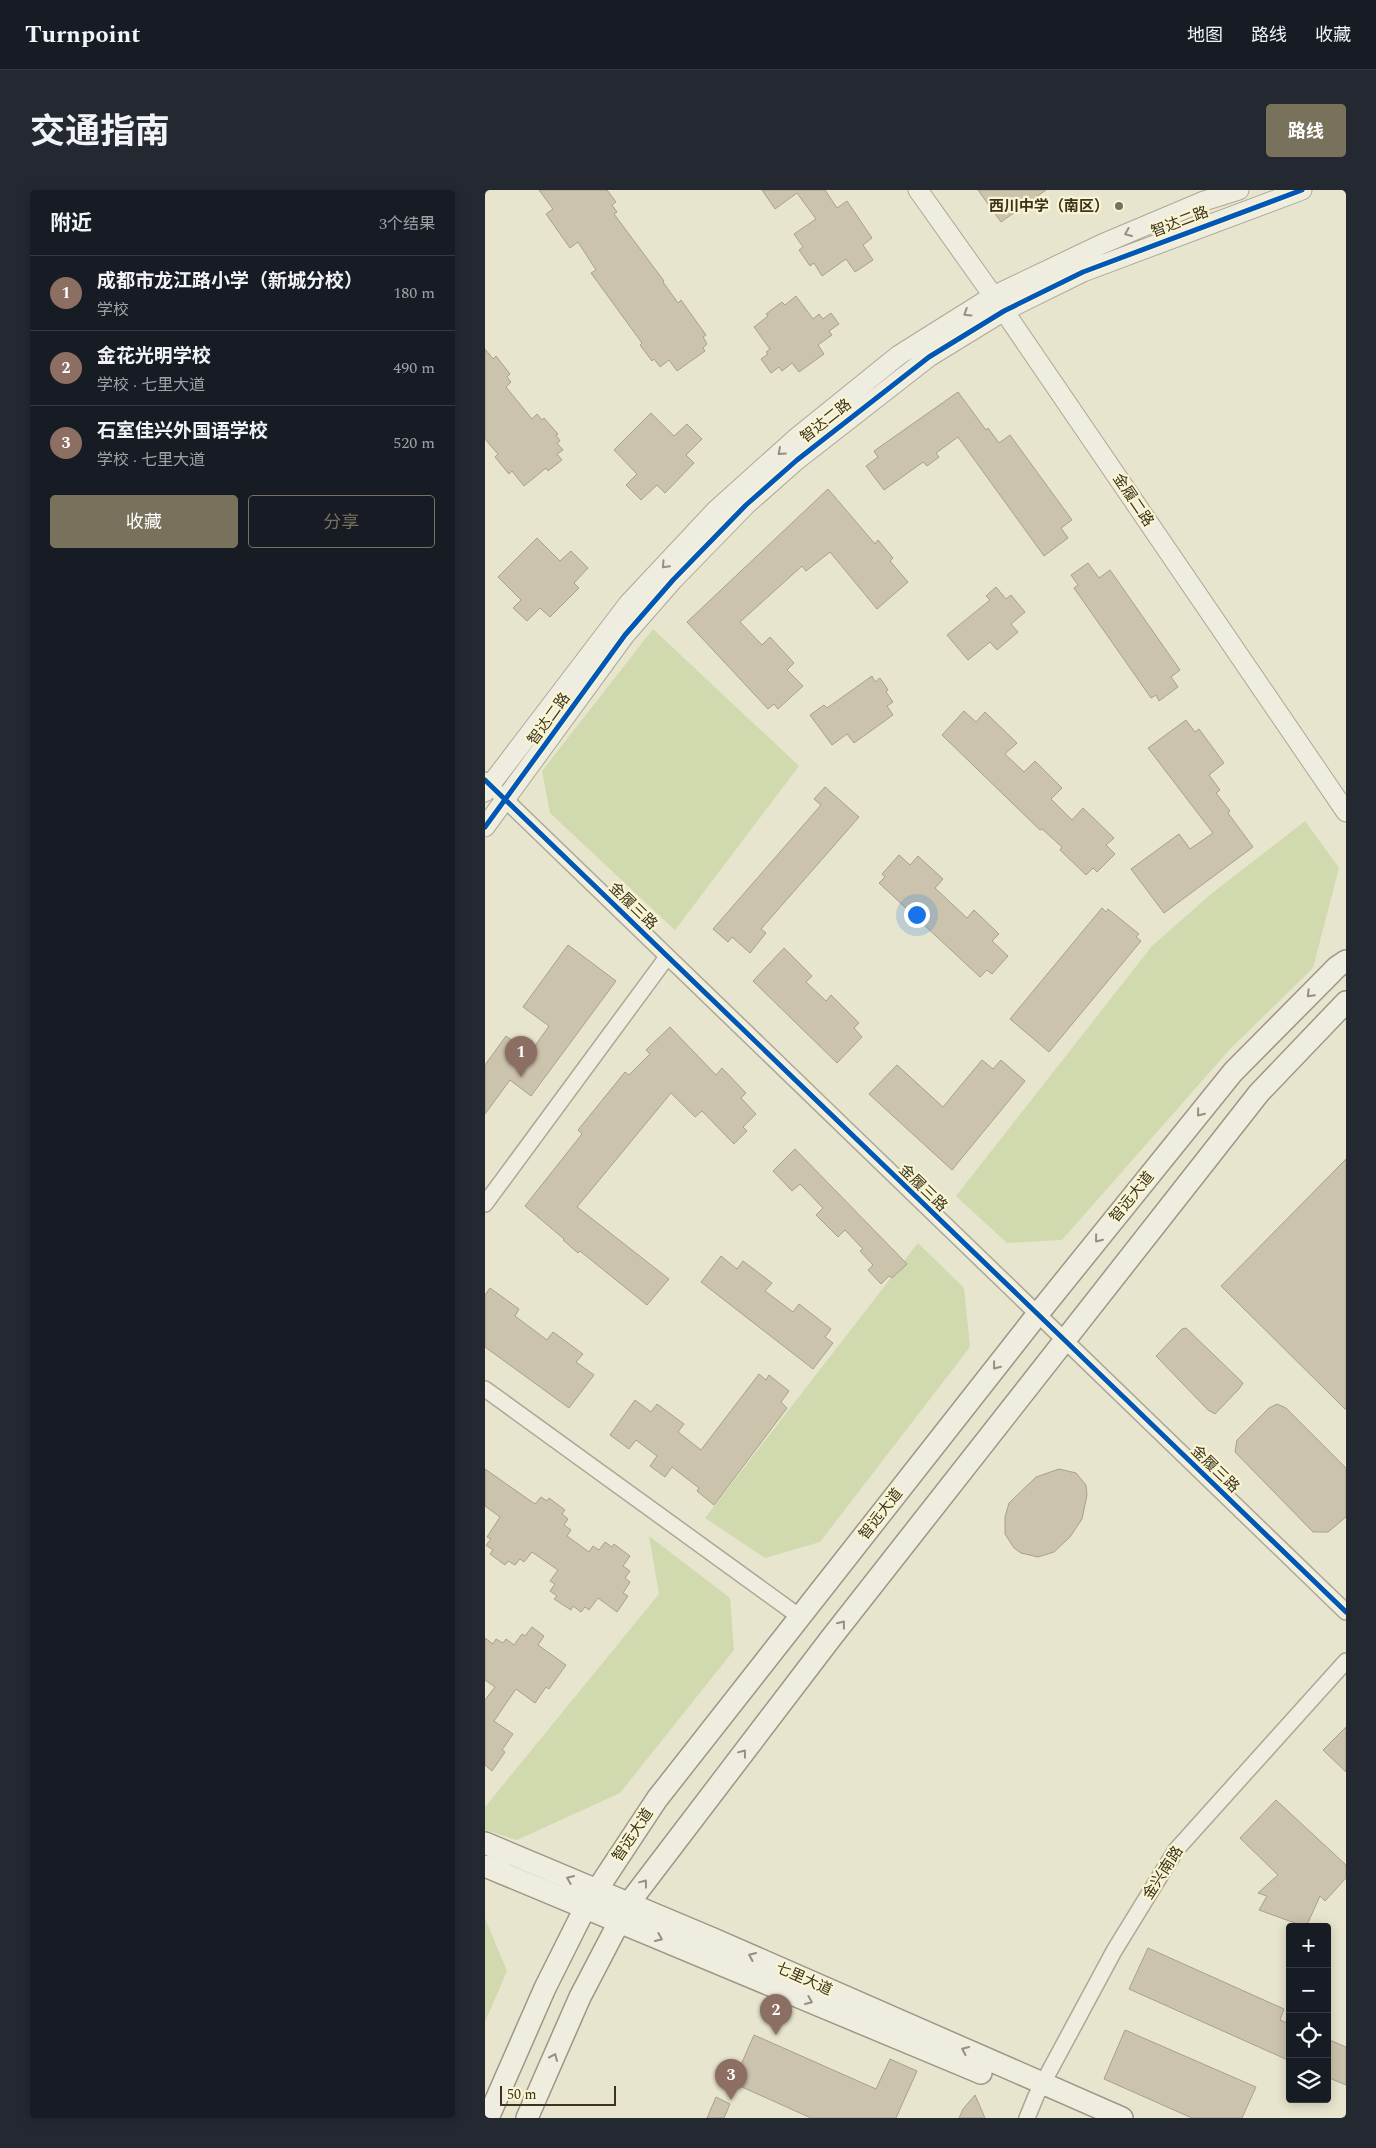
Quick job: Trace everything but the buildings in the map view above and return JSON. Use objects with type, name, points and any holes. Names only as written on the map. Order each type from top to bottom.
[{"type":"main road","name":"智远大道","points":[[488,2118],[545,1988],[585,1908],[657,1798],[1037,1315],[1233,1072],[1337,967],[1346,961]]},
{"type":"main road","points":[[527,2118],[580,1998],[623,1912],[831,1638],[1259,1093],[1346,1002]]},
{"type":"main road","name":"七里大道","points":[[485,1843],[596,1890],[623,1912],[1040,2090],[1122,2118]]},
{"type":"main road","name":"七里大道","points":[[485,1866],[585,1908],[623,1912]]},
{"type":"main road","name":"七里大道","points":[[1040,2090],[1088,2118]]},
{"type":"street","name":"金履二路","points":[[918,190],[1346,812]]},
{"type":"street","name":"智达二路","points":[[487,786],[628,604],[716,510],[795,439],[899,355],[998,304],[1102,244],[1204,202],[1239,190]]},
{"type":"street","name":"智达二路","points":[[485,827],[625,636],[673,580],[745,505],[797,460],[929,357],[998,304],[1302,190]]},
{"type":"street","name":"金履三路","points":[[487,786],[505,800],[1346,1612]]},
{"type":"street","points":[[485,1204],[667,957]]},
{"type":"street","points":[[485,1389],[800,1617]]},
{"type":"street","name":"金兴南路","points":[[1027,2118],[1114,1951],[1176,1850],[1346,1661]]},
{"type":"green space","points":[[653,629],[799,766],[675,930],[550,813],[542,771]]},
{"type":"green space","points":[[1305,821],[1339,868],[1313,968],[1230,1049],[1062,1240],[1007,1243],[956,1196],[1152,946],[1211,894]]},
{"type":"green space","points":[[918,1243],[964,1288],[970,1347],[820,1542],[765,1558],[705,1518]]},
{"type":"green space","points":[[649,1536],[730,1598],[734,1650],[620,1793],[517,1840],[485,1830],[485,1807],[659,1594]]},
{"type":"green space","points":[[485,1918],[507,1971],[485,2022]]},
{"type":"cycle path","points":[[485,827],[625,635],[673,580],[746,505],[797,460],[929,357],[1004,311],[1083,272],[1302,190]]},
{"type":"cycle path","points":[[485,780],[1346,1612]]},
{"type":"place","name":"西川中学（南区）","points":[[1119,206]]},
{"type":"place","name":"成都市龙江路小学（新城分校）","points":[[521,1077]]},
{"type":"place","name":"金花光明学校","points":[[776,2035]]},
{"type":"place","name":"石室佳兴外国语学校","points":[[731,2100]]}]
